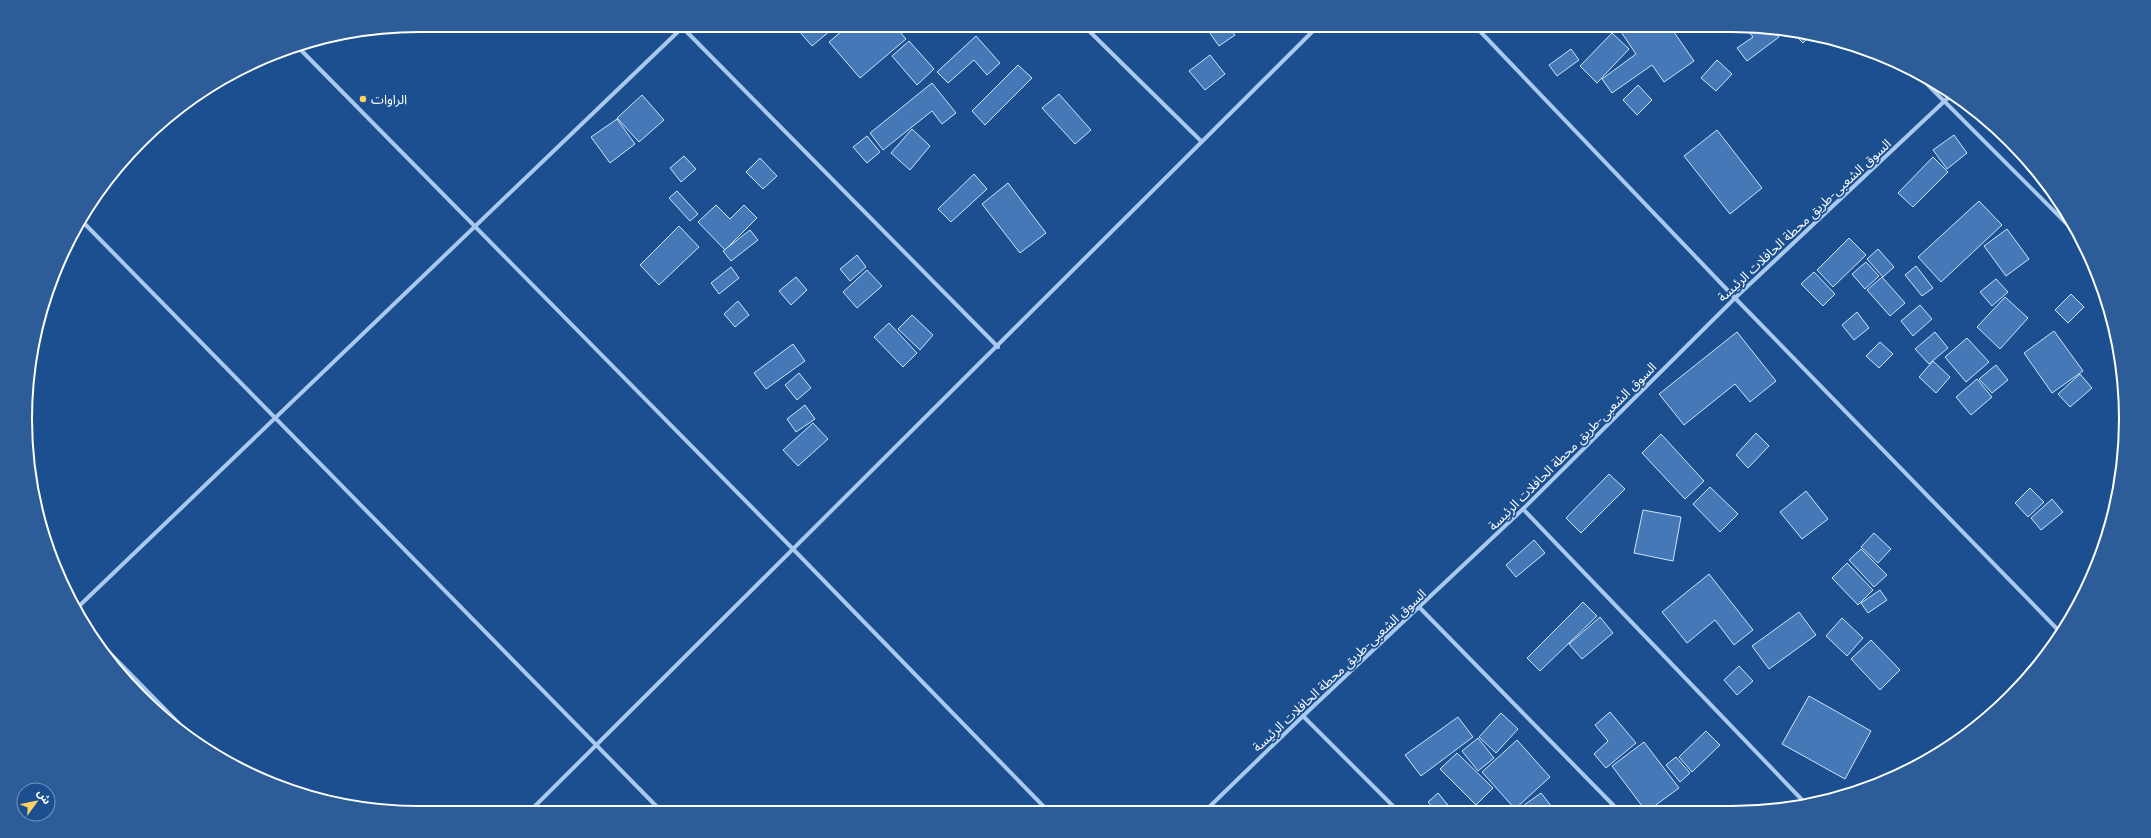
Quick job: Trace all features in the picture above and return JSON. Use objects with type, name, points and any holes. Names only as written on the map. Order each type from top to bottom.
[{"type":"street","points":[[81,606],[274,418],[476,227],[677,32]]},
{"type":"street","points":[[689,32],[998,347]]},
{"type":"street","points":[[1090,32],[1201,141]]},
{"type":"street","points":[[535,806],[998,347],[1201,141],[1312,32]]},
{"type":"street","points":[[1481,32],[1735,298],[2057,629]]},
{"type":"street","points":[[302,51],[793,549],[1043,806]]},
{"type":"street","points":[[1927,85],[2064,221]]},
{"type":"street","name":"السوق الشعبى-طريق محطة الحافلات الرئيسة","points":[[1210,806],[1303,716],[1420,608],[1523,509],[1735,298],[1948,98]]},
{"type":"street","points":[[85,224],[656,806]]},
{"type":"street","points":[[1523,509],[1802,800]]},
{"type":"street","points":[[1420,608],[1614,806]]},
{"type":"street","points":[[115,658],[173,718]]},
{"type":"street","points":[[1303,716],[1393,806]]},
{"type":"building","points":[[800,32],[829,32],[812,46]]},
{"type":"building","points":[[841,32],[900,32],[906,39],[860,78],[829,42]]},
{"type":"building","points":[[1209,32],[1233,32],[1235,35],[1219,46]]},
{"type":"building","points":[[1621,32],[1674,32],[1694,61],[1664,82],[1652,65],[1612,93],[1602,79],[1636,54]]},
{"type":"building","points":[[1612,33],[1629,49],[1597,83],[1580,66]]},
{"type":"building","points":[[1750,33],[1777,35],[1779,37],[1747,61],[1737,48],[1753,37]]},
{"type":"building","points":[[976,36],[1000,63],[987,75],[974,60],[948,83],[937,72]]},
{"type":"building","points":[[1797,37],[1807,39],[1803,43]]},
{"type":"building","points":[[909,41],[934,69],[917,85],[892,56]]},
{"type":"building","points":[[1571,49],[1579,60],[1557,76],[1549,65]]},
{"type":"building","points":[[1210,55],[1225,74],[1205,90],[1189,71]]},
{"type":"building","points":[[1717,60],[1732,74],[1716,91],[1701,78]]},
{"type":"building","points":[[1018,65],[1032,78],[985,125],[972,111]]},
{"type":"building","points":[[932,83],[956,113],[942,124],[932,111],[883,150],[870,133]]},
{"type":"building","points":[[1638,85],[1652,100],[1637,115],[1623,100]]},
{"type":"building","points":[[1059,94],[1091,130],[1075,144],[1042,108]]},
{"type":"building","points":[[642,95],[664,120],[639,142],[617,118]]},
{"type":"building","points":[[617,119],[635,144],[610,163],[591,137]]},
{"type":"building","points":[[912,129],[930,146],[910,170],[891,153]]},
{"type":"building","points":[[1717,130],[1762,188],[1730,214],[1684,156]]},
{"type":"building","points":[[1954,135],[1967,153],[1947,169],[1933,150]]},
{"type":"building","points":[[867,136],[880,152],[867,163],[853,147]]},
{"type":"building","points":[[684,156],[696,169],[681,182],[670,168]]},
{"type":"building","points":[[1933,157],[1948,172],[1913,207],[1898,193]]},
{"type":"building","points":[[760,158],[777,176],[763,189],[746,172]]},
{"type":"building","points":[[974,174],[987,189],[951,222],[938,209]]},
{"type":"building","points":[[1008,183],[1046,233],[1020,253],[982,204]]},
{"type":"building","points":[[677,191],[698,214],[690,221],[669,198]]},
{"type":"building","points":[[1979,201],[2002,225],[1941,282],[1918,257]]},
{"type":"building","points":[[716,205],[730,219],[744,205],[757,218],[725,250],[698,222]]},
{"type":"building","points":[[679,226],[699,247],[659,285],[640,265]]},
{"type":"building","points":[[2007,229],[2029,259],[2006,276],[1984,246]]},
{"type":"building","points":[[750,230],[758,240],[731,261],[723,251]]},
{"type":"building","points":[[1849,238],[1866,255],[1833,287],[1817,270]]},
{"type":"building","points":[[1878,249],[1894,267],[1883,277],[1867,259]]},
{"type":"building","points":[[857,255],[866,267],[850,281],[840,269]]},
{"type":"building","points":[[1866,262],[1879,276],[1865,289],[1852,274]]},
{"type":"building","points":[[1916,266],[1933,288],[1922,296],[1905,275]]},
{"type":"building","points":[[731,267],[739,278],[719,294],[711,283]]},
{"type":"building","points":[[867,270],[882,286],[857,308],[843,292]]},
{"type":"building","points":[[1814,272],[1835,294],[1823,306],[1801,284]]},
{"type":"building","points":[[796,277],[807,290],[791,305],[779,291]]},
{"type":"building","points":[[1882,277],[1905,303],[1890,316],[1867,290]]},
{"type":"building","points":[[1996,279],[2008,292],[1992,306],[1980,292]]},
{"type":"building","points":[[2071,294],[2084,307],[2068,323],[2055,310]]},
{"type":"building","points":[[2005,297],[2028,318],[2000,349],[1977,327]]},
{"type":"building","points":[[738,301],[749,315],[735,327],[724,314]]},
{"type":"building","points":[[1920,305],[1932,319],[1913,336],[1901,321]]},
{"type":"building","points":[[1857,312],[1869,328],[1854,340],[1842,325]]},
{"type":"building","points":[[912,315],[933,335],[920,350],[898,329]]},
{"type":"building","points":[[889,323],[917,353],[903,367],[874,337]]},
{"type":"building","points":[[2054,331],[2083,371],[2052,393],[2024,353]]},
{"type":"building","points":[[1737,332],[1776,381],[1750,402],[1735,384],[1684,425],[1659,394]]},
{"type":"building","points":[[1935,332],[1948,348],[1929,364],[1915,349]]},
{"type":"building","points":[[1967,338],[1989,362],[1966,382],[1945,357]]},
{"type":"building","points":[[1880,342],[1893,354],[1879,368],[1866,356]]},
{"type":"building","points":[[793,344],[805,361],[766,389],[754,373]]},
{"type":"building","points":[[1933,361],[1950,377],[1936,393],[1919,377]]},
{"type":"building","points":[[1996,365],[2008,380],[1992,393],[1979,379]]},
{"type":"building","points":[[799,373],[811,388],[797,400],[785,385]]},
{"type":"building","points":[[2080,374],[2092,388],[2070,407],[2058,394]]},
{"type":"building","points":[[1977,379],[1992,397],[1971,415],[1956,397]]},
{"type":"building","points":[[805,405],[815,419],[796,432],[787,419]]},
{"type":"building","points":[[813,423],[828,439],[798,466],[783,450]]},
{"type":"building","points":[[1756,433],[1769,446],[1748,468],[1736,455]]},
{"type":"building","points":[[1661,434],[1704,481],[1685,499],[1642,453]]},
{"type":"building","points":[[1609,474],[1625,489],[1581,533],[1566,518]]},
{"type":"building","points":[[1710,487],[1738,514],[1720,532],[1693,504]]},
{"type":"building","points":[[2030,488],[2044,502],[2028,517],[2015,503]]},
{"type":"building","points":[[1806,491],[1828,519],[1802,539],[1780,512]]},
{"type":"building","points":[[2052,499],[2063,512],[2041,530],[2031,518]]},
{"type":"building","points":[[1643,510],[1681,517],[1673,561],[1634,553]]},
{"type":"building","points":[[1874,533],[1891,549],[1878,563],[1861,547]]},
{"type":"building","points":[[1534,540],[1545,553],[1516,577],[1506,565]]},
{"type":"building","points":[[1861,549],[1887,575],[1874,587],[1849,560]]},
{"type":"building","points":[[1847,563],[1873,590],[1858,605],[1832,578]]},
{"type":"building","points":[[1709,574],[1753,630],[1734,645],[1715,620],[1687,643],[1662,612]]},
{"type":"building","points":[[1880,590],[1887,600],[1868,613],[1861,603]]},
{"type":"building","points":[[1583,602],[1597,616],[1540,671],[1527,658]]},
{"type":"building","points":[[1799,612],[1816,635],[1769,669],[1752,646]]},
{"type":"building","points":[[1600,617],[1613,633],[1582,659],[1569,644]]},
{"type":"building","points":[[1842,618],[1863,638],[1847,656],[1826,636]]},
{"type":"building","points":[[1871,640],[1900,670],[1880,690],[1851,659]]},
{"type":"building","points":[[1739,666],[1753,681],[1737,695],[1724,680]]},
{"type":"building","points":[[1809,696],[1871,731],[1845,779],[1782,744]]},
{"type":"building","points":[[1610,712],[1636,743],[1606,768],[1594,754],[1608,741],[1595,725]]},
{"type":"building","points":[[1501,713],[1518,729],[1496,753],[1479,737]]},
{"type":"building","points":[[1458,717],[1473,737],[1421,776],[1405,755]]},
{"type":"building","points":[[1706,731],[1720,745],[1692,772],[1679,757]]},
{"type":"building","points":[[1478,738],[1494,758],[1478,771],[1462,751]]},
{"type":"building","points":[[1517,740],[1550,777],[1518,806],[1512,806],[1482,772]]},
{"type":"building","points":[[1644,742],[1679,788],[1654,806],[1642,806],[1612,766]]},
{"type":"building","points":[[1457,753],[1493,788],[1476,805],[1440,769]]},
{"type":"building","points":[[1676,757],[1690,773],[1680,782],[1666,765]]},
{"type":"building","points":[[1438,793],[1449,806],[1432,806],[1428,802]]},
{"type":"building","points":[[1541,793],[1551,806],[1523,806]]},
{"type":"place","name":"الراوات","points":[[363,99]]}]
